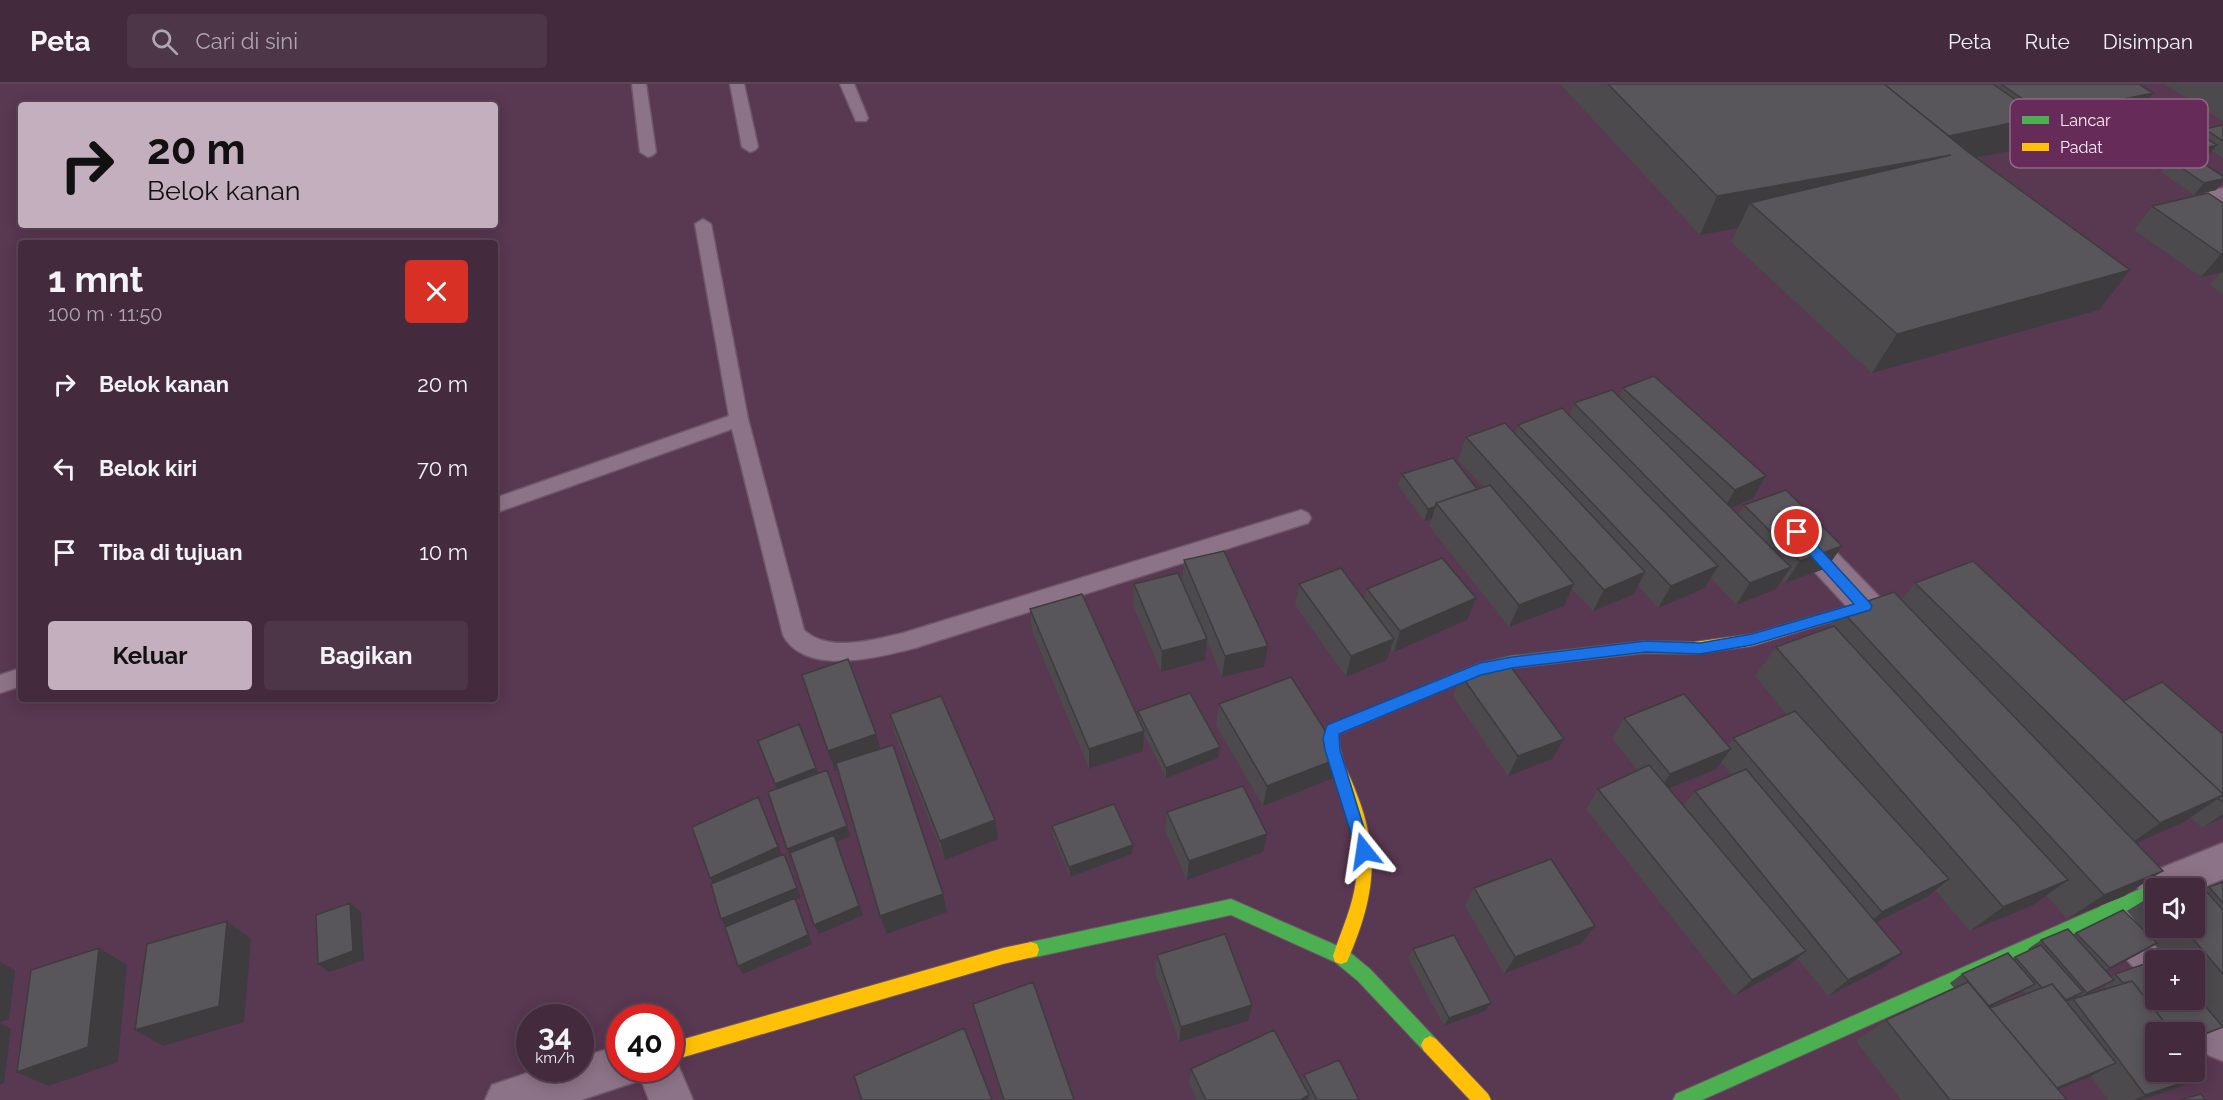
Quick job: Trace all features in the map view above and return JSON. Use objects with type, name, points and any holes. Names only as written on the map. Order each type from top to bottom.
[{"type":"street","points":[[1797,532],[1865,606],[1908,648]]},
{"type":"street","points":[[1341,956],[1363,883],[1365,868],[1358,829],[1332,750],[1330,738],[1332,730],[1480,669],[1512,662],[1646,647],[1710,647],[1752,640],[1865,606]]},
{"type":"street","points":[[2168,878],[2223,861]]},
{"type":"street","points":[[1682,1100],[2108,909],[2145,887]]},
{"type":"street","points":[[684,1048],[1003,956],[1231,907],[1341,956],[1364,975],[1482,1100]]},
{"type":"street","points":[[2108,909],[2145,951]]},
{"type":"street","points":[[2197,1010],[2223,1040]]},
{"type":"street","points":[[507,1100],[606,1071]]},
{"type":"street","points":[[664,1082],[671,1100]]},
{"type":"lane","points":[[639,84],[648,152]]},
{"type":"lane","points":[[736,84],[750,147]]},
{"type":"lane","points":[[847,84],[861,118]]},
{"type":"lane","points":[[703,224],[739,418],[794,635],[807,646],[838,651],[862,650],[915,639],[1301,518]]},
{"type":"lane","points":[[498,505],[739,418]]},
{"type":"lane","points":[[0,684],[18,678]]},
{"type":"building","points":[[1608,84],[1884,84],[1968,152],[2130,270],[1897,334],[1750,203],[1951,155],[1717,196]]},
{"type":"building","points":[[1884,84],[1993,84],[2014,99],[2010,99],[2010,123],[1949,136]]},
{"type":"building","points":[[2001,84],[2139,84],[2153,93],[2124,99],[2023,99]]},
{"type":"building","points":[[2223,125],[2223,141],[2208,131],[2208,128]]},
{"type":"building","points":[[2208,139],[2217,145],[2208,147]]},
{"type":"building","points":[[2208,166],[2223,176],[2223,179],[2204,183],[2182,168]]},
{"type":"building","points":[[2208,193],[2223,203],[2223,253],[2221,254],[2152,206]]},
{"type":"building","points":[[1654,376],[1766,476],[1735,490],[1623,388]]},
{"type":"building","points":[[1612,390],[1791,567],[1750,583],[1574,403]]},
{"type":"building","points":[[1562,408],[1718,566],[1671,586],[1518,425]]},
{"type":"building","points":[[1505,423],[1645,572],[1604,590],[1466,437]]},
{"type":"building","points":[[1453,458],[1477,489],[1436,503],[1435,507],[1428,509],[1402,474]]},
{"type":"building","points":[[1490,485],[1574,584],[1519,605],[1436,503]]},
{"type":"building","points":[[1786,490],[1842,546],[1800,561],[1744,505]]},
{"type":"building","points":[[1224,551],[1268,646],[1225,656],[1184,560]]},
{"type":"building","points":[[1442,558],[1476,598],[1400,631],[1367,589]]},
{"type":"building","points":[[1973,561],[2223,795],[2160,823],[1915,583]]},
{"type":"building","points":[[1341,568],[1394,639],[1351,656],[1299,584]]},
{"type":"building","points":[[1178,573],[1207,639],[1162,651],[1134,584]]},
{"type":"building","points":[[1894,592],[2163,871],[2104,895],[1841,610]]},
{"type":"building","points":[[1082,594],[1144,731],[1089,749],[1030,609]]},
{"type":"building","points":[[1834,626],[2068,880],[2003,907],[1776,647]]},
{"type":"building","points":[[848,659],[876,734],[828,751],[802,675]]},
{"type":"building","points":[[1505,659],[1564,739],[1518,756],[1461,675]]},
{"type":"building","points":[[1291,677],[1342,757],[1267,786],[1219,704]]},
{"type":"building","points":[[2162,682],[2223,734],[2223,794],[2123,701]]},
{"type":"building","points":[[1190,693],[1220,747],[1166,768],[1138,711]]},
{"type":"building","points":[[1684,694],[1731,749],[1670,774],[1624,718]]},
{"type":"building","points":[[941,696],[995,820],[940,841],[890,714]]},
{"type":"building","points":[[1795,711],[1949,879],[1882,912],[1733,738]]},
{"type":"building","points":[[799,724],[816,768],[775,784],[758,741]]},
{"type":"building","points":[[893,745],[943,894],[880,916],[836,763]]},
{"type":"building","points":[[1649,765],[1806,951],[1752,980],[1598,789]]},
{"type":"building","points":[[1746,769],[1902,953],[1848,980],[1695,791]]},
{"type":"building","points":[[827,770],[847,826],[787,849],[768,792]]},
{"type":"building","points":[[1243,786],[1267,834],[1189,861],[1167,812]]},
{"type":"building","points":[[758,797],[778,847],[710,878],[692,827]]},
{"type":"building","points":[[1114,804],[1133,845],[1069,867],[1052,826]]},
{"type":"building","points":[[834,835],[859,906],[814,925],[790,853]]},
{"type":"building","points":[[784,854],[797,888],[721,919],[711,884]]},
{"type":"building","points":[[1551,859],[1595,926],[1515,957],[1474,888]]},
{"type":"building","points":[[2223,882],[2223,903],[2209,887]]},
{"type":"building","points":[[2205,890],[2223,910],[2223,974],[2205,950],[2192,938],[2205,938]]},
{"type":"building","points":[[795,898],[808,935],[738,966],[725,927]]},
{"type":"building","points":[[350,903],[353,951],[318,964],[316,915]]},
{"type":"building","points":[[2123,910],[2145,931],[2145,938],[2152,938],[2157,943],[2110,968],[2076,933]]},
{"type":"building","points":[[227,921],[219,1006],[135,1030],[147,944]]},
{"type":"building","points":[[2068,929],[2114,980],[2087,993],[2041,940]]},
{"type":"building","points":[[1225,934],[1252,1005],[1181,1027],[1157,955]]},
{"type":"building","points":[[1454,935],[1491,1003],[1449,1018],[1413,949]]},
{"type":"building","points":[[2041,945],[2083,992],[2066,1000],[2052,984],[2042,988],[2015,957]]},
{"type":"building","points":[[99,948],[88,1047],[17,1072],[31,970]]},
{"type":"building","points":[[2008,953],[2035,984],[1989,1006],[1962,974]]},
{"type":"building","points":[[2145,964],[2145,998],[2132,981],[2123,983],[2115,974]]},
{"type":"building","points":[[2132,981],[2145,998],[2145,1010],[2155,1010],[2164,1022],[2145,1022],[2145,1082],[2185,1082],[2145,1095],[2073,999]]},
{"type":"building","points":[[1033,982],[1074,1100],[1004,1100],[973,1004]]},
{"type":"building","points":[[1968,982],[2067,1100],[1950,1100],[1886,1020]]},
{"type":"building","points":[[2052,984],[2116,1063],[2057,1088],[1990,1008]]},
{"type":"building","points":[[2205,1006],[2223,1027],[2205,1034],[2205,1022],[2164,1022],[2155,1010],[2205,1010]]},
{"type":"building","points":[[964,1028],[992,1100],[862,1100],[854,1076]]},
{"type":"building","points":[[1274,1030],[1309,1095],[1300,1100],[1206,1100],[1191,1069]]},
{"type":"building","points":[[1339,1060],[1359,1100],[1317,1100],[1304,1075]]},
{"type":"building","points":[[2201,1094],[2205,1100],[2180,1100]]},
{"type":"traffic: fast","points":[[1338,767],[1332,744],[1332,730],[1480,669],[1512,662],[1645,647],[1694,648]]},
{"type":"traffic: fast","points":[[1682,1100],[2145,894]]},
{"type":"traffic: fast","points":[[1031,950],[1231,907],[1341,956],[1364,975],[1430,1045]]},
{"type":"traffic: slow","points":[[1694,648],[1752,640],[1865,606]]},
{"type":"traffic: slow","points":[[1338,767],[1357,817],[1365,857],[1362,892],[1341,956]]},
{"type":"traffic: slow","points":[[684,1048],[1003,956],[1031,950]]},
{"type":"traffic: slow","points":[[1430,1045],[1482,1100]]},
{"type":"route","points":[[1364,851],[1332,750],[1330,738],[1332,730],[1453,678],[1480,669],[1512,662],[1646,647],[1700,648],[1752,640],[1865,606],[1797,532]]}]
